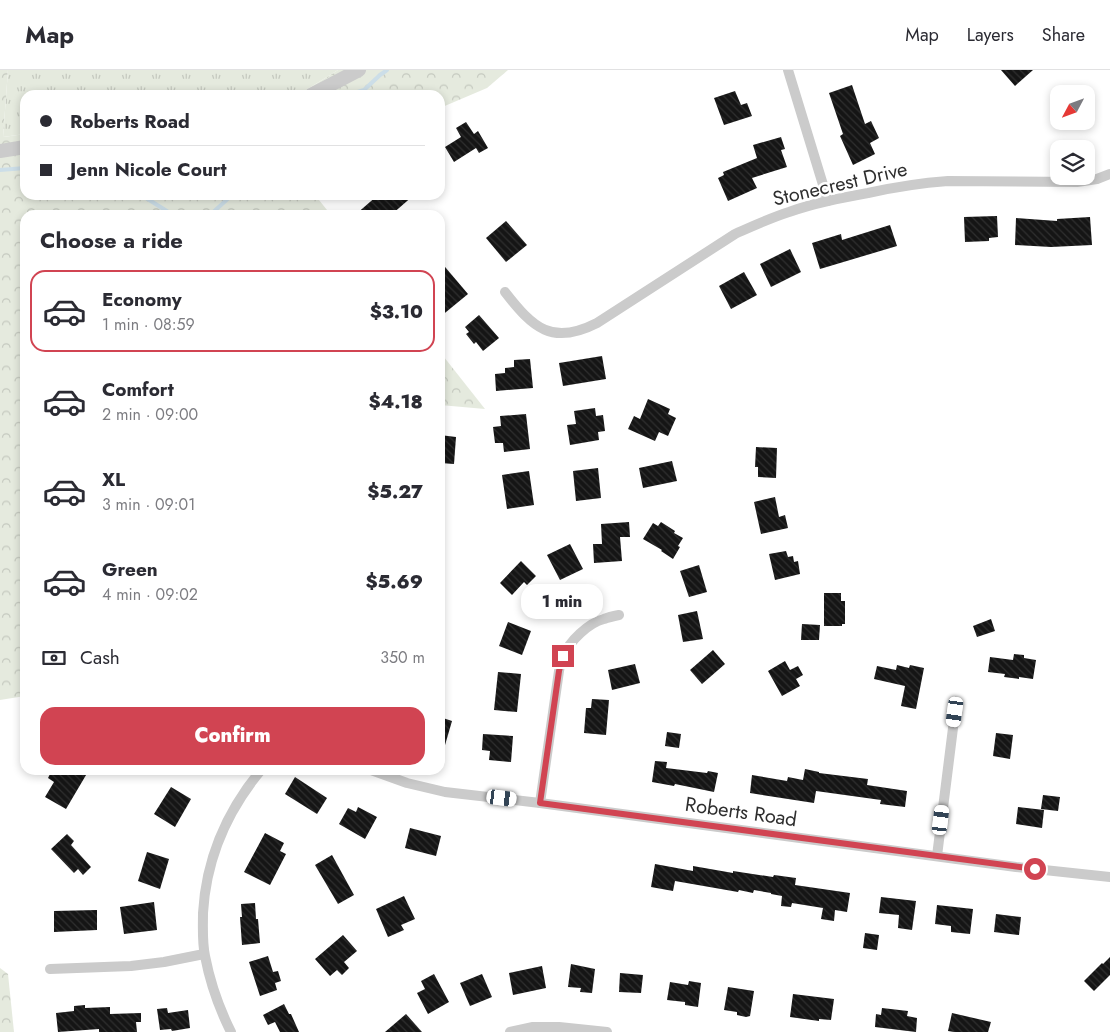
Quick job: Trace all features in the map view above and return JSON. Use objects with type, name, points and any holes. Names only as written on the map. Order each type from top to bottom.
[{"type":"street","points":[[321,90],[359,70]]},
{"type":"street","points":[[788,70],[828,201]]},
{"type":"street","points":[[0,151],[20,147]]},
{"type":"street","name":"Stonecrest Drive","points":[[505,292],[530,322],[554,333],[569,333],[584,330],[597,323],[735,234],[790,211],[828,201],[928,182],[1076,182],[1097,179],[1110,174]]},
{"type":"street","points":[[540,803],[559,671],[563,656],[584,630],[603,619],[619,615]]},
{"type":"street","points":[[936,856],[955,712]]},
{"type":"street","points":[[230,1032],[213,990],[204,954],[204,902],[213,854],[236,804],[257,775]]},
{"type":"street","name":"Roberts Road","points":[[385,775],[407,783],[445,792],[1110,878]]},
{"type":"street","points":[[50,969],[131,966],[204,954]]},
{"type":"street","points":[[510,1032],[533,1027],[558,1027],[602,1032]]},
{"type":"green space","points":[[0,70],[8,70],[3,137],[20,135],[20,200],[319,200],[327,210],[20,210],[20,697],[0,700]]},
{"type":"green space","points":[[8,70],[338,70],[306,90],[20,90],[20,135],[3,137]]},
{"type":"green space","points":[[338,70],[508,70],[487,88],[445,106],[445,90],[306,90]]},
{"type":"green space","points":[[445,358],[485,409],[445,405]]},
{"type":"green space","points":[[0,968],[8,974],[14,1032],[0,1032]]},
{"type":"building","points":[[1001,70],[1033,70],[1015,86]]},
{"type":"building","points":[[852,85],[865,124],[871,121],[879,138],[870,143],[875,154],[853,165],[840,136],[843,134],[829,93]]},
{"type":"building","points":[[735,91],[741,105],[747,103],[752,116],[724,125],[714,98]]},
{"type":"building","points":[[466,122],[474,134],[478,131],[488,148],[479,153],[476,148],[454,162],[445,147],[461,137],[456,128]]},
{"type":"building","points":[[781,137],[785,149],[781,150],[787,167],[752,178],[757,188],[728,201],[718,178],[724,175],[723,172],[757,158],[753,145]]},
{"type":"building","points":[[372,200],[408,200],[397,210],[361,210]]},
{"type":"building","points":[[997,216],[998,237],[989,238],[989,241],[965,242],[964,217]]},
{"type":"building","points":[[1090,217],[1092,245],[1051,247],[1015,245],[1016,218],[1057,221],[1057,219]]},
{"type":"building","points":[[506,221],[527,245],[506,262],[486,238]]},
{"type":"building","points":[[890,225],[897,246],[820,269],[812,243],[841,234],[842,240]]},
{"type":"building","points":[[790,249],[801,272],[771,287],[760,264]]},
{"type":"building","points":[[445,267],[468,294],[445,313]]},
{"type":"building","points":[[744,272],[757,295],[731,309],[719,286]]},
{"type":"building","points":[[479,315],[499,338],[483,351],[466,334],[469,332],[465,327]]},
{"type":"building","points":[[602,356],[606,379],[563,386],[559,363]]},
{"type":"building","points":[[530,359],[533,388],[496,391],[495,374],[505,373],[505,368],[514,367],[514,360]]},
{"type":"building","points":[[648,399],[670,409],[668,414],[676,418],[668,436],[659,432],[655,441],[628,429],[634,416],[640,419]]},
{"type":"building","points":[[595,408],[596,416],[603,415],[605,431],[598,432],[599,440],[570,445],[567,425],[576,424],[574,411]]},
{"type":"building","points":[[526,414],[530,449],[504,452],[503,443],[495,443],[493,427],[501,426],[500,416]]},
{"type":"building","points":[[445,436],[456,437],[454,464],[445,463]]},
{"type":"building","points":[[756,447],[777,448],[776,478],[758,477],[758,467],[755,467]]},
{"type":"building","points":[[672,461],[677,481],[643,488],[639,468]]},
{"type":"building","points":[[598,468],[601,498],[576,501],[573,471]]},
{"type":"building","points":[[529,471],[534,505],[507,509],[502,475]]},
{"type":"building","points":[[775,497],[779,517],[785,515],[788,528],[761,534],[754,502]]},
{"type":"building","points":[[629,522],[630,537],[620,537],[622,561],[594,563],[593,544],[602,544],[601,524]]},
{"type":"building","points":[[661,522],[683,538],[673,559],[643,539],[653,523],[658,526]]},
{"type":"building","points":[[570,544],[583,569],[560,580],[547,555]]},
{"type":"building","points":[[786,551],[788,557],[793,556],[794,562],[798,561],[800,574],[775,580],[769,554]]},
{"type":"building","points":[[521,561],[536,576],[527,585],[524,582],[512,595],[500,583]]},
{"type":"building","points":[[699,565],[707,592],[689,597],[680,571]]},
{"type":"building","points":[[824,593],[841,593],[841,601],[845,601],[845,624],[842,624],[842,626],[824,626]]},
{"type":"building","points":[[697,611],[703,639],[683,642],[678,615]]},
{"type":"building","points":[[991,619],[995,631],[977,637],[973,626]]},
{"type":"building","points":[[508,622],[531,631],[522,655],[499,646]]},
{"type":"building","points":[[802,624],[820,625],[819,640],[801,640]]},
{"type":"building","points":[[713,650],[725,664],[702,684],[690,670]]},
{"type":"building","points":[[1014,654],[1024,655],[1024,658],[1036,660],[1033,679],[1004,677],[1005,674],[988,672],[990,657],[1013,660]]},
{"type":"building","points":[[785,661],[790,670],[798,666],[803,675],[796,679],[800,686],[782,696],[768,671]]},
{"type":"building","points":[[635,664],[640,683],[612,690],[608,670]]},
{"type":"building","points":[[897,665],[909,668],[910,665],[924,668],[916,709],[901,706],[905,686],[874,679],[877,666],[896,670]]},
{"type":"building","points":[[498,672],[521,674],[517,712],[494,710]]},
{"type":"building","points":[[592,699],[609,700],[606,735],[584,733],[586,708],[591,708]]},
{"type":"building","points":[[445,719],[452,721],[445,745]]},
{"type":"building","points":[[667,732],[681,734],[679,748],[665,746]]},
{"type":"building","points":[[996,733],[1013,735],[1010,759],[993,756]]},
{"type":"building","points":[[483,734],[513,736],[511,762],[489,760],[490,751],[482,750]]},
{"type":"building","points":[[655,761],[667,762],[666,768],[718,773],[714,792],[675,784],[674,786],[652,782]]},
{"type":"building","points":[[805,769],[819,773],[868,779],[867,785],[907,791],[905,807],[880,804],[881,800],[816,791],[814,803],[750,793],[752,775],[787,781],[788,777],[803,780]]},
{"type":"building","points":[[50,775],[86,775],[66,809],[45,797],[54,782],[48,778]]},
{"type":"building","points":[[295,777],[327,798],[317,814],[285,794]]},
{"type":"building","points":[[171,787],[191,799],[175,827],[154,814]]},
{"type":"building","points":[[1043,795],[1060,797],[1058,811],[1041,809]]},
{"type":"building","points":[[358,807],[377,817],[365,839],[339,824],[348,808],[356,812]]},
{"type":"building","points":[[1018,807],[1044,810],[1042,828],[1016,824]]},
{"type":"building","points":[[410,828],[441,836],[436,856],[405,848]]},
{"type":"building","points":[[265,833],[284,843],[280,851],[286,854],[270,885],[244,872]]},
{"type":"building","points":[[67,834],[74,841],[71,845],[91,867],[83,875],[78,869],[74,873],[51,849]]},
{"type":"building","points":[[147,852],[169,859],[160,889],[138,881]]},
{"type":"building","points":[[332,855],[354,895],[338,904],[315,865]]},
{"type":"building","points":[[655,864],[693,871],[693,866],[733,873],[733,871],[773,877],[774,875],[796,878],[795,885],[850,893],[847,912],[835,910],[834,921],[821,919],[823,908],[792,903],[791,907],[781,906],[782,896],[771,893],[754,890],[753,893],[739,890],[738,892],[675,881],[673,891],[651,887]]},
{"type":"building","points":[[404,896],[415,919],[401,925],[404,930],[388,937],[376,909]]},
{"type":"building","points":[[881,897],[916,901],[912,930],[898,928],[899,915],[879,913]]},
{"type":"building","points":[[154,902],[157,930],[124,934],[120,907]]},
{"type":"building","points":[[255,903],[260,943],[242,945],[241,904]]},
{"type":"building","points":[[937,905],[973,909],[970,934],[951,932],[951,926],[935,924]]},
{"type":"building","points":[[97,910],[97,930],[54,932],[54,911]]},
{"type":"building","points":[[996,914],[1021,917],[1019,935],[994,932]]},
{"type":"building","points":[[865,933],[879,935],[877,950],[863,948]]},
{"type":"building","points":[[343,935],[357,951],[344,962],[349,968],[342,975],[337,970],[330,976],[315,959]]},
{"type":"building","points":[[268,956],[273,972],[278,971],[281,981],[275,983],[277,990],[260,996],[249,962]]},
{"type":"building","points":[[1110,957],[1110,975],[1094,991],[1084,981]]},
{"type":"building","points":[[571,964],[595,969],[592,993],[580,992],[581,988],[568,987]]},
{"type":"building","points":[[542,966],[546,988],[513,995],[509,973]]},
{"type":"building","points":[[620,973],[643,975],[641,993],[619,992]]},
{"type":"building","points":[[434,974],[449,1002],[428,1014],[417,993],[425,989],[421,981]]},
{"type":"building","points":[[482,974],[492,997],[470,1006],[460,983]]},
{"type":"building","points":[[689,981],[701,983],[698,1007],[685,1005],[685,1002],[667,1000],[670,982],[688,985]]},
{"type":"building","points":[[728,987],[754,991],[750,1016],[737,1015],[737,1012],[724,1010]]},
{"type":"building","points":[[793,994],[834,999],[831,1020],[819,1019],[819,1021],[790,1017]]},
{"type":"building","points":[[284,1004],[299,1032],[280,1032],[275,1022],[268,1025],[263,1015]]},
{"type":"building","points":[[85,1005],[85,1008],[110,1007],[110,1014],[141,1013],[141,1022],[136,1022],[137,1032],[99,1032],[99,1029],[58,1032],[56,1013],[74,1011],[74,1006]]},
{"type":"building","points":[[167,1008],[168,1013],[188,1010],[190,1028],[172,1031],[171,1029],[160,1030],[157,1009]]},
{"type":"building","points":[[882,1008],[908,1011],[907,1016],[917,1018],[916,1032],[875,1027],[876,1014],[881,1015]]},
{"type":"building","points":[[952,1013],[991,1022],[988,1032],[948,1031]]},
{"type":"building","points":[[406,1014],[422,1032],[385,1032]]},
{"type":"waterway","points":[[364,90],[387,70]]},
{"type":"waterway","points":[[0,170],[20,168]]},
{"type":"waterway","points":[[149,200],[165,210]]},
{"type":"waterway","points":[[216,210],[226,200]]},
{"type":"route","points":[[563,656],[559,671],[540,803],[1035,869]]}]
